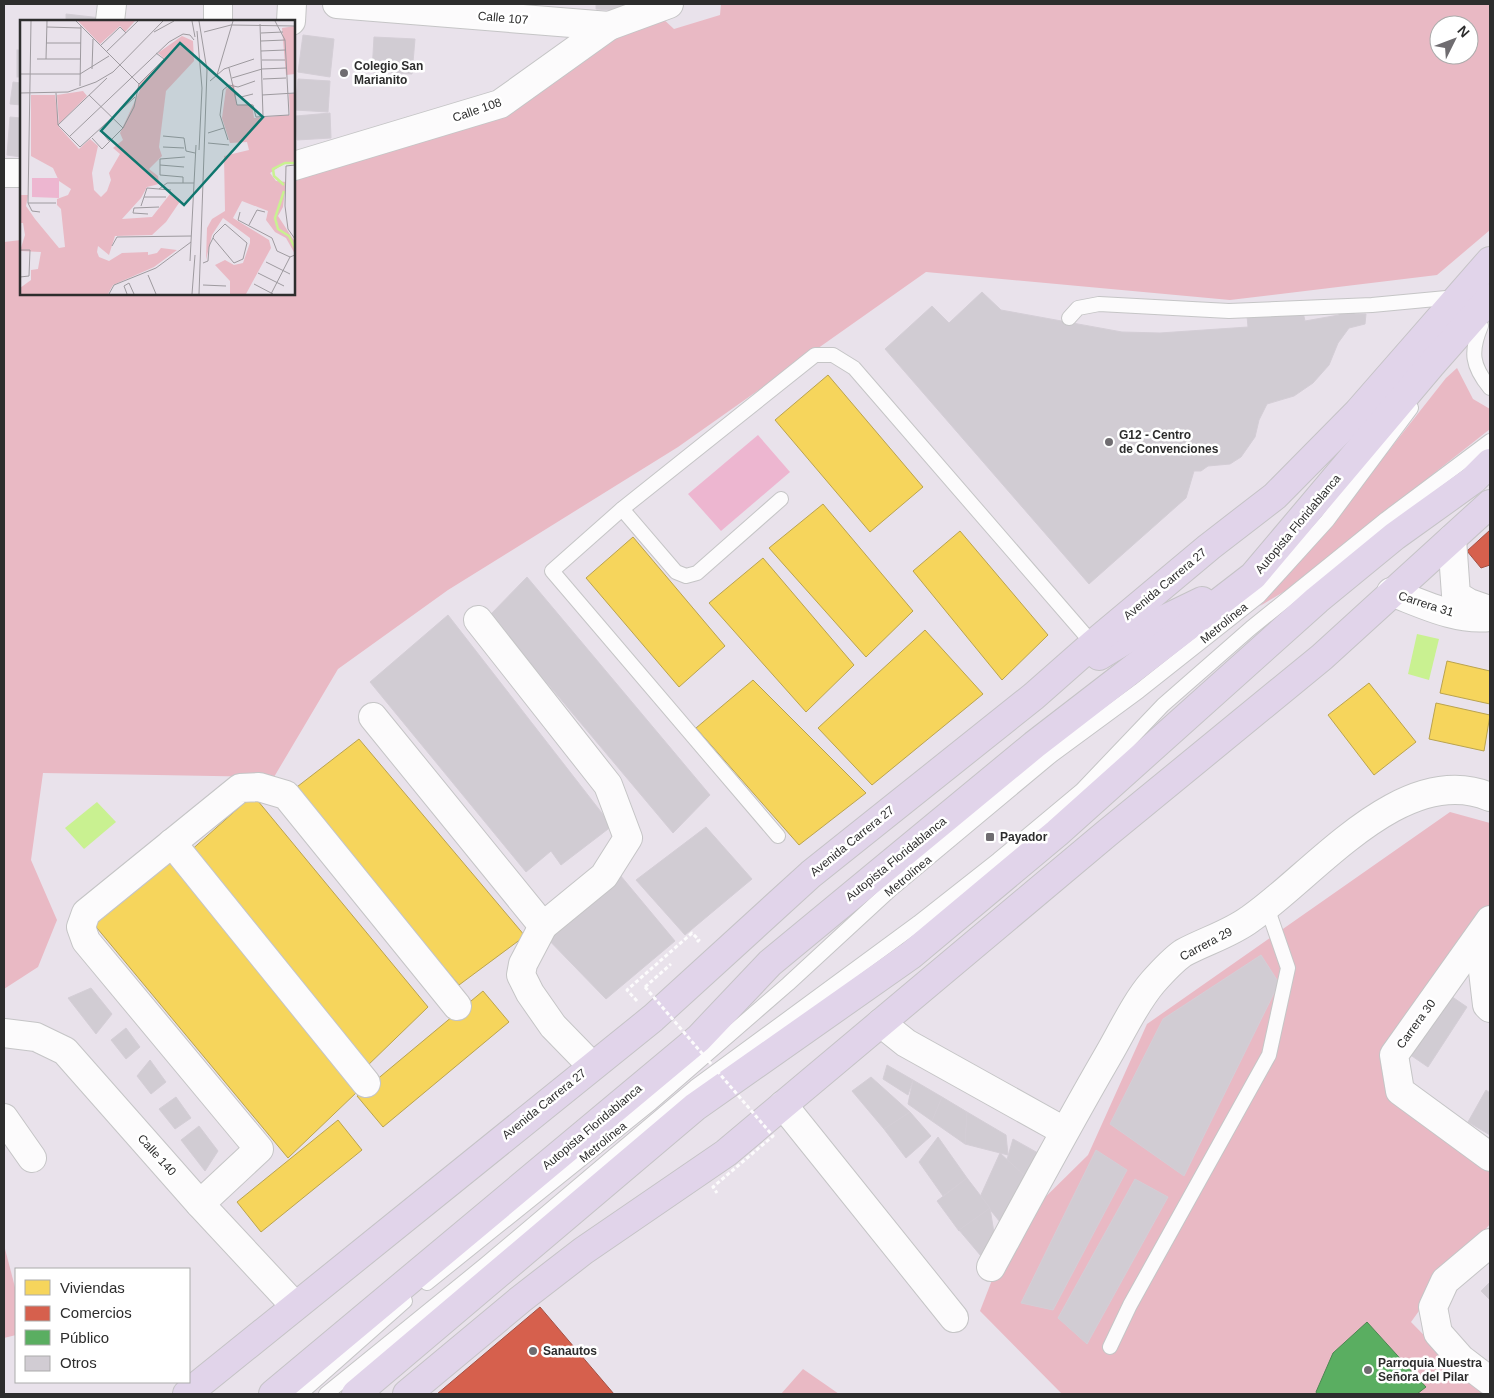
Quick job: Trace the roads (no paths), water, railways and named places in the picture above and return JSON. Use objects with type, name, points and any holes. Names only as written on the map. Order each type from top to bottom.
[{"type":"highway","name":"Avenida Carrera 27","points":[[187,1394],[591,1065],[652,1018],[811,874],[1034,696],[1209,547],[1275,496],[1358,412],[1490,261]]},
{"type":"highway","name":"Autopista Floridablanca","points":[[273,1394],[699,1038],[770,963],[1034,745],[1253,576],[1490,298]]},
{"type":"highway","points":[[356,1394],[695,1107],[911,955],[1057,833],[1317,600],[1395,536],[1473,480],[1490,463]]},
{"type":"highway","points":[[407,1394],[536,1287],[583,1251],[726,1153],[1106,834],[1322,657],[1391,592],[1490,504]]},
{"type":"highway","points":[[1034,696],[1140,631],[1253,576]]},
{"type":"highway","points":[[1106,834],[1115,806],[1151,748]]},
{"type":"street","points":[[110,20],[112,4]]},
{"type":"street","points":[[218,4],[218,20]]},
{"type":"street","points":[[291,20],[292,4]]},
{"type":"street","name":"Calle 107","points":[[338,4],[609,26]]},
{"type":"street","name":"Calle 108","points":[[295,166],[500,104],[609,26],[669,4]]},
{"type":"street","points":[[4,173],[20,173]]},
{"type":"street","name":"Carrera 31","points":[[1452,539],[1456,595],[1469,603],[1490,610]]},
{"type":"street","name":"Carrera 31","points":[[1391,592],[1445,612],[1476,618],[1490,616]]},
{"type":"street","points":[[478,620],[608,785],[628,838],[604,876],[543,926],[523,964],[521,975],[530,993],[553,1026],[591,1065]]},
{"type":"street","points":[[373,717],[543,926]]},
{"type":"street","points":[[200,1204],[259,1149],[86,941],[80,927],[86,913],[240,788],[259,787],[286,794],[457,1006]]},
{"type":"street","name":"Carrera 29","points":[[991,1267],[1064,1131],[1152,982],[1182,954],[1238,928],[1267,907],[1369,820],[1415,796],[1451,790],[1483,794],[1490,797]]},
{"type":"street","points":[[172,843],[366,1083]]},
{"type":"street","points":[[1485,928],[1488,1004],[1490,1008]]},
{"type":"street","name":"Carrera 30","points":[[1485,928],[1394,1056],[1400,1091],[1490,1157]]},
{"type":"street","points":[[881,1023],[906,1043],[1064,1131]]},
{"type":"street","name":"Calle 140","points":[[4,1033],[36,1037],[65,1051],[200,1204],[295,1306]]},
{"type":"street","points":[[783,1105],[954,1318]]},
{"type":"street","points":[[4,1118],[32,1158]]},
{"type":"street","points":[[1490,1243],[1445,1282],[1433,1307],[1438,1333],[1460,1359],[1490,1381]]},
{"type":"lane","points":[[1069,318],[1078,308],[1099,304],[1230,311],[1372,305],[1458,297]]},
{"type":"lane","points":[[1486,322],[1474,342],[1474,359],[1479,375],[1490,388]]},
{"type":"lane","name":"Metrolínea","points":[[300,1394],[412,1295],[651,1103],[788,984],[890,890],[993,804],[1052,755],[1139,691],[1258,596],[1327,521],[1423,393],[1486,322]]},
{"type":"lane","points":[[778,836],[552,571],[622,510],[815,355],[833,355],[854,368],[1093,644]]},
{"type":"lane","name":"Metrolínea","points":[[326,1394],[486,1264],[696,1087],[918,923],[1081,792],[1163,705],[1243,634],[1386,519],[1490,441]]},
{"type":"lane","points":[[622,510],[676,572],[686,576],[697,573],[780,499]]},
{"type":"lane","points":[[1110,1347],[1130,1305],[1268,1055],[1288,968],[1267,907]]},
{"type":"place","name":"Colegio San Marianito","points":[[344,73]]},
{"type":"place","name":"G12 - Centro de Convenciones","points":[[1109,442]]},
{"type":"place","name":"Payador","points":[[990,837]]},
{"type":"place","name":"Sanautos","points":[[533,1351]]},
{"type":"place","name":"Parroquia Nuestra Señora del Pilar","points":[[1368,1370]]}]
